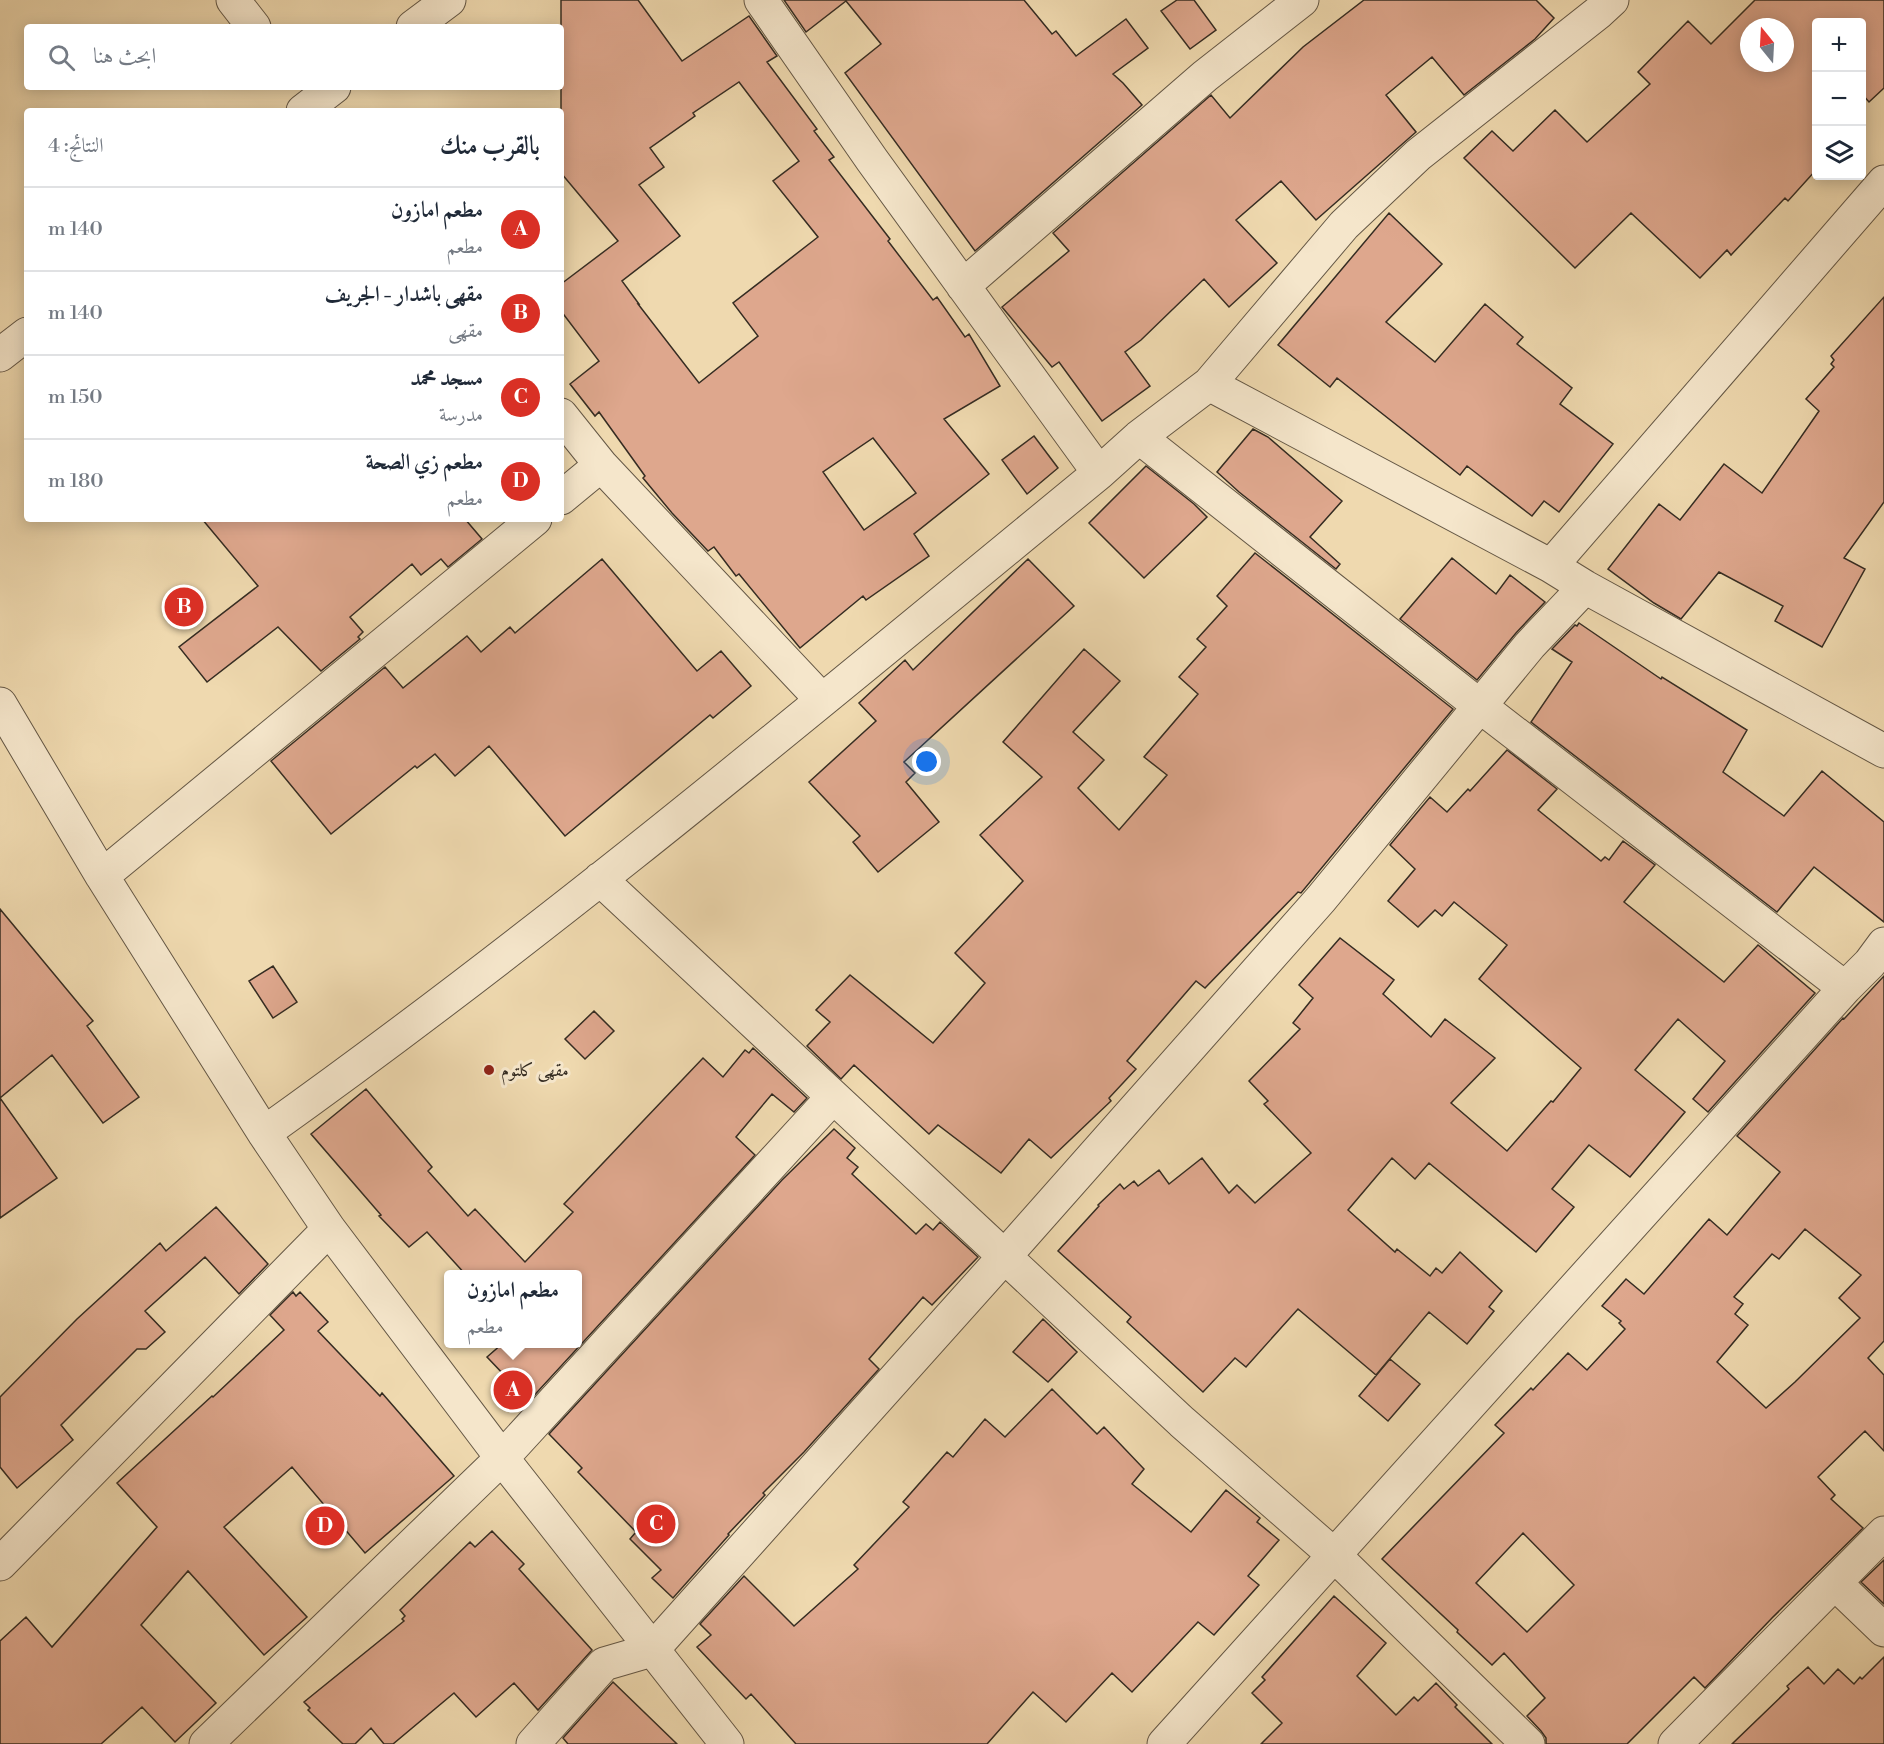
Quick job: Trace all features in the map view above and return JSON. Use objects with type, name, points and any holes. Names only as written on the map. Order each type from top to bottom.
[{"type":"street","points":[[233,0],[252,24]]},
{"type":"street","points":[[417,24],[449,0]]},
{"type":"street","points":[[761,0],[963,286],[1099,473]]},
{"type":"street","points":[[963,286],[1205,76],[1302,0]]},
{"type":"street","points":[[264,1133],[345,1075],[600,879],[1099,473],[1139,437],[1209,384],[1344,225],[1418,154],[1612,0]]},
{"type":"street","points":[[1551,566],[1884,182]]},
{"type":"street","points":[[0,355],[24,336]]},
{"type":"street","points":[[1209,384],[1551,566],[1585,587],[1884,751]]},
{"type":"street","points":[[564,419],[601,465],[822,700]]},
{"type":"street","points":[[1139,437],[1481,707],[1845,988]]},
{"type":"street","points":[[564,496],[601,465]]},
{"type":"street","points":[[102,876],[531,522]]},
{"type":"street","points":[[533,1744],[604,1664],[652,1650],[1321,899],[1530,645],[1585,587]]},
{"type":"street","points":[[0,704],[102,876],[264,1133],[329,1228],[502,1458],[727,1744]]},
{"type":"street","points":[[600,879],[1182,1422],[1334,1556],[1528,1744]]},
{"type":"street","points":[[1164,1744],[1845,988],[1879,961]]},
{"type":"street","points":[[206,1744],[502,1458],[833,1097]]},
{"type":"street","points":[[0,1564],[329,1228]]},
{"type":"street","points":[[1675,1744],[1884,1533]]},
{"type":"street","points":[[1835,1583],[1884,1630]]},
{"type":"building","points":[[561,0],[638,0],[682,61],[749,16],[777,56],[767,62],[817,129],[814,131],[834,157],[829,160],[890,239],[888,241],[933,300],[937,297],[965,337],[969,334],[1000,386],[944,419],[989,474],[914,534],[929,556],[866,600],[863,596],[800,648],[739,574],[736,576],[714,547],[708,551],[672,513],[643,478],[645,476],[599,412],[595,416],[570,384],[599,361],[564,315],[564,282],[618,241],[564,177],[564,108],[561,108],[561,90],[564,90],[564,24],[561,24]],"holes":[[[739,82],[799,161],[773,181],[818,237],[733,303],[758,336],[699,383],[622,281],[680,236],[639,185],[664,167],[650,148],[695,116],[693,113]],[[873,438],[916,493],[864,530],[823,472]]]},
{"type":"building","points":[[784,0],[1024,0],[1052,34],[1056,31],[1076,56],[1126,19],[1148,48],[1113,74],[1142,105],[975,251],[845,73],[881,44],[846,1],[806,32]]},
{"type":"building","points":[[1177,0],[1194,0],[1216,30],[1190,49],[1161,11]]},
{"type":"building","points":[[1364,0],[1536,0],[1554,18],[1535,39],[1464,95],[1432,57],[1386,95],[1416,132],[1316,220],[1281,181],[1236,220],[1277,263],[1229,307],[1204,279],[1141,340],[1125,352],[1150,386],[1102,421],[1059,362],[1052,367],[1002,307],[1069,251],[1053,233],[1211,95],[1230,118],[1303,47]]},
{"type":"building","points":[[1755,0],[1884,0],[1884,88],[1869,102],[1866,99],[1866,18],[1812,18],[1812,174],[1788,201],[1785,198],[1731,255],[1727,250],[1700,278],[1631,213],[1575,268],[1464,158],[1492,131],[1513,151],[1555,110],[1587,142],[1650,84],[1638,72],[1688,21],[1711,44]]},
{"type":"building","points":[[1389,213],[1442,264],[1386,322],[1435,362],[1485,304],[1523,337],[1517,344],[1572,388],[1560,404],[1613,444],[1559,512],[1544,501],[1532,516],[1467,466],[1460,475],[1337,378],[1330,387],[1278,345]]},
{"type":"building","points":[[1884,297],[1884,502],[1844,558],[1865,569],[1822,647],[1775,621],[1783,606],[1719,572],[1681,619],[1654,603],[1608,569],[1659,504],[1680,520],[1724,464],[1762,493],[1819,411],[1806,399],[1834,367],[1831,364],[1834,360],[1831,356]]},
{"type":"building","points":[[1253,429],[1268,437],[1342,501],[1310,537],[1340,564],[1336,569],[1217,472]]},
{"type":"building","points":[[1034,436],[1058,468],[1027,494],[1002,460]]},
{"type":"building","points":[[1146,466],[1207,517],[1144,578],[1089,523]]},
{"type":"building","points":[[205,522],[468,522],[482,539],[448,567],[441,559],[421,575],[412,564],[350,617],[363,632],[358,637],[360,639],[321,671],[278,627],[207,682],[179,647],[258,586]]},
{"type":"building","points":[[1255,553],[1453,709],[1301,893],[1298,892],[1205,988],[1196,981],[1127,1061],[1136,1069],[1109,1098],[1111,1101],[1051,1158],[1029,1139],[1001,1173],[938,1125],[929,1134],[854,1065],[841,1079],[807,1046],[830,1022],[816,1010],[850,975],[933,1043],[985,983],[955,953],[1023,881],[980,835],[1042,777],[1003,742],[1084,649],[1120,681],[1073,732],[1104,760],[1078,788],[1119,830],[1167,775],[1144,757],[1198,694],[1179,677],[1206,647],[1197,639],[1227,606],[1217,596]]},
{"type":"building","points":[[1452,558],[1496,594],[1510,575],[1545,602],[1477,680],[1400,619]]},
{"type":"building","points":[[602,559],[697,671],[721,651],[751,686],[713,718],[710,715],[565,836],[489,746],[455,776],[435,754],[417,768],[415,766],[331,834],[271,761],[385,667],[403,688],[467,636],[481,652],[510,627],[515,633]]},
{"type":"building","points":[[1028,559],[1074,606],[904,762],[915,773],[906,782],[939,822],[878,872],[853,842],[860,836],[809,782],[876,721],[859,703],[905,660],[913,670]]},
{"type":"building","points":[[1579,623],[1661,679],[1662,677],[1747,730],[1723,772],[1784,816],[1822,771],[1884,822],[1884,922],[1814,867],[1777,912],[1531,722],[1572,662],[1552,649]]},
{"type":"building","points":[[1507,750],[1557,789],[1538,810],[1601,861],[1605,857],[1609,860],[1623,841],[1655,865],[1624,902],[1724,982],[1758,945],[1815,993],[1708,1112],[1693,1099],[1725,1061],[1678,1019],[1635,1070],[1685,1112],[1630,1177],[1589,1145],[1552,1189],[1574,1207],[1536,1252],[1429,1163],[1415,1179],[1392,1158],[1348,1210],[1395,1252],[1397,1249],[1430,1276],[1436,1268],[1442,1273],[1460,1252],[1502,1291],[1489,1307],[1494,1311],[1467,1344],[1429,1312],[1376,1375],[1298,1309],[1246,1367],[1235,1358],[1203,1392],[1127,1322],[1131,1317],[1058,1251],[1098,1205],[1120,1184],[1124,1189],[1134,1181],[1138,1186],[1159,1170],[1169,1184],[1202,1158],[1229,1193],[1237,1185],[1255,1203],[1311,1153],[1264,1104],[1268,1101],[1249,1081],[1300,1029],[1293,1023],[1313,998],[1299,985],[1340,938],[1394,980],[1383,994],[1431,1037],[1445,1019],[1495,1058],[1451,1103],[1507,1151],[1581,1068],[1479,979],[1507,945],[1454,902],[1442,916],[1435,910],[1418,927],[1388,901],[1415,869],[1390,845],[1430,797],[1447,812],[1468,789],[1470,791]]},
{"type":"building","points":[[0,909],[93,1021],[87,1026],[139,1097],[103,1123],[52,1055],[0,1098]]},
{"type":"building","points":[[273,966],[297,1002],[273,1018],[249,981]]},
{"type":"building","points":[[1884,976],[1884,1341],[1868,1358],[1884,1375],[1884,1451],[1865,1431],[1818,1477],[1835,1495],[1831,1499],[1863,1528],[1705,1688],[1694,1677],[1627,1744],[1546,1744],[1546,1738],[1527,1716],[1545,1698],[1504,1653],[1492,1665],[1382,1559],[1504,1433],[1495,1425],[1531,1388],[1533,1390],[1568,1353],[1587,1370],[1625,1329],[1619,1323],[1621,1321],[1602,1306],[1626,1279],[1644,1294],[1709,1219],[1727,1235],[1780,1172],[1737,1136]],"holes":[[[1805,1229],[1861,1275],[1839,1298],[1860,1318],[1766,1408],[1717,1362],[1748,1325],[1735,1314],[1743,1304],[1734,1297],[1772,1254],[1779,1259]],[[1523,1533],[1574,1585],[1527,1632],[1476,1583]]]},
{"type":"building","points":[[594,1011],[614,1031],[585,1059],[565,1039]]},
{"type":"building","points":[[753,1048],[807,1098],[794,1112],[772,1094],[736,1137],[755,1155],[582,1343],[582,1270],[461,1270],[427,1232],[409,1247],[379,1216],[381,1215],[311,1134],[366,1089],[432,1167],[428,1171],[468,1216],[475,1209],[525,1262],[573,1212],[564,1204],[703,1058],[723,1077],[745,1050],[749,1053]]},
{"type":"building","points":[[0,1098],[57,1178],[0,1218]]},
{"type":"building","points":[[834,1129],[855,1148],[847,1158],[858,1167],[852,1174],[916,1234],[926,1224],[933,1230],[940,1222],[978,1257],[932,1305],[923,1297],[869,1359],[879,1369],[804,1452],[763,1493],[765,1495],[673,1598],[652,1578],[661,1570],[630,1539],[636,1532],[578,1472],[582,1468],[549,1434],[782,1180]]},
{"type":"building","points":[[216,1207],[268,1264],[239,1294],[205,1257],[145,1311],[165,1332],[146,1349],[137,1349],[61,1425],[73,1440],[17,1488],[0,1467],[0,1397],[77,1319],[160,1243],[166,1251]]},
{"type":"building","points":[[293,1292],[296,1296],[300,1292],[328,1322],[318,1331],[380,1396],[382,1393],[454,1476],[365,1553],[292,1467],[224,1527],[307,1617],[264,1655],[188,1571],[141,1625],[216,1703],[175,1742],[142,1707],[101,1744],[0,1744],[0,1641],[26,1617],[52,1647],[157,1527],[117,1483],[284,1330],[270,1315]]},
{"type":"building","points":[[1043,1319],[1077,1352],[1048,1382],[1013,1352]]},
{"type":"building","points":[[497,1348],[578,1348],[529,1401],[487,1357]]},
{"type":"building","points":[[1390,1359],[1420,1384],[1388,1421],[1359,1396]]},
{"type":"building","points":[[1052,1389],[1097,1434],[1104,1427],[1144,1469],[1132,1484],[1191,1532],[1226,1490],[1260,1518],[1257,1522],[1279,1540],[1248,1576],[1259,1585],[1214,1635],[1198,1622],[1132,1692],[1112,1673],[1066,1722],[1033,1692],[987,1744],[796,1744],[751,1694],[746,1699],[697,1647],[711,1635],[700,1624],[744,1576],[794,1626],[858,1569],[854,1565],[909,1507],[903,1502],[947,1452],[953,1457],[985,1419],[1005,1437]]},
{"type":"building","points":[[492,1531],[524,1564],[519,1569],[592,1650],[538,1710],[514,1683],[476,1717],[454,1693],[393,1744],[384,1744],[371,1728],[355,1744],[343,1744],[308,1710],[310,1708],[304,1702],[404,1621],[402,1619],[405,1616],[400,1610],[470,1542],[475,1547]]},
{"type":"building","points":[[1884,1560],[1884,1604],[1861,1582]]},
{"type":"building","points":[[1334,1596],[1386,1643],[1357,1676],[1396,1715],[1414,1697],[1418,1701],[1436,1683],[1457,1705],[1455,1707],[1492,1744],[1261,1744],[1282,1723],[1252,1693],[1265,1680],[1262,1677]]},
{"type":"building","points":[[1884,1657],[1884,1744],[1732,1744],[1789,1689],[1787,1686],[1808,1667],[1824,1684],[1838,1669],[1854,1684]]},
{"type":"building","points":[[613,1682],[677,1744],[568,1744],[563,1738]]},
{"type":"place","name":"مقهى باشدار - الجريف","points":[[184,607]]},
{"type":"place","name":"مقهى كلتوم","points":[[489,1070]]},
{"type":"place","name":"مطعم امازون","points":[[513,1390]]},
{"type":"place","name":"مسجد محمد","points":[[656,1524]]},
{"type":"place","name":"مطعم زي الصحة","points":[[325,1526]]}]
